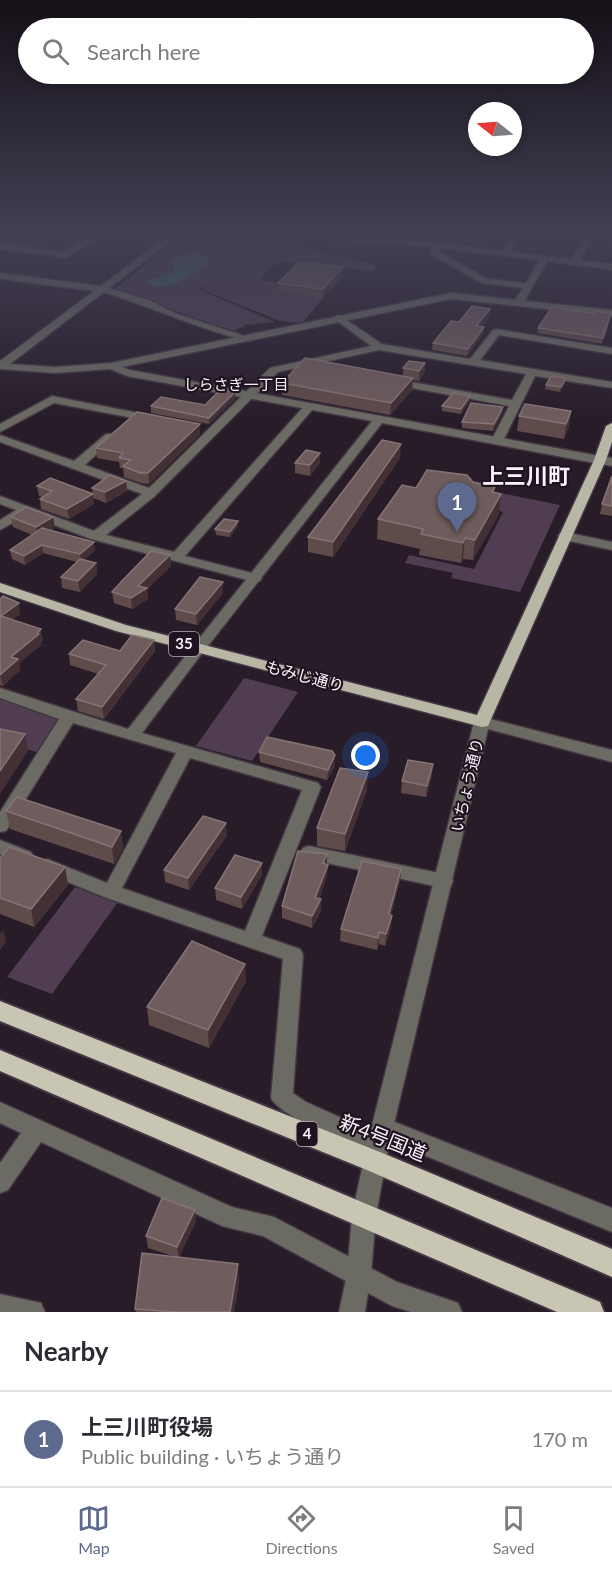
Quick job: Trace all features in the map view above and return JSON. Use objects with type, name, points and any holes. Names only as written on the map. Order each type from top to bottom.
[{"type":"highway","name":"新4号国道","points":[[0,1011],[378,1145],[612,1263]]},
{"type":"highway","points":[[0,1060],[590,1312]]},
{"type":"main road","name":"いちょう通り","points":[[482,722],[565,536],[606,461],[612,426]]},
{"type":"main road","name":"もみじ通り","points":[[0,588],[121,628],[482,722]]},
{"type":"street","points":[[0,366],[92,297]]},
{"type":"street","points":[[130,297],[146,302],[174,316],[246,338]]},
{"type":"street","points":[[0,366],[55,370],[111,366],[445,297]]},
{"type":"street","points":[[465,297],[612,313]]},
{"type":"street","points":[[519,302],[522,297]]},
{"type":"street","points":[[339,318],[379,347]]},
{"type":"street","points":[[473,362],[496,332],[612,351]]},
{"type":"street","points":[[96,536],[152,493],[207,430],[249,395],[274,370],[379,347],[612,386]]},
{"type":"street","points":[[300,364],[328,370]]},
{"type":"street","points":[[111,366],[127,373],[606,461]]},
{"type":"street","points":[[497,441],[532,372]]},
{"type":"street","points":[[387,381],[516,404]]},
{"type":"street","points":[[0,429],[52,399],[126,422],[168,422]]},
{"type":"street","points":[[176,558],[309,407]]},
{"type":"street","points":[[132,735],[379,420]]},
{"type":"street","points":[[76,466],[126,422]]},
{"type":"street","points":[[0,438],[152,493]]},
{"type":"street","points":[[0,500],[96,536],[255,578]]},
{"type":"street","points":[[0,526],[26,510]]},
{"type":"street","points":[[565,536],[612,546]]},
{"type":"street","points":[[0,693],[69,717],[312,787],[252,940]]},
{"type":"street","points":[[0,826],[69,717]]},
{"type":"street","name":"もみじ通り","points":[[482,722],[612,756]]},
{"type":"street","name":"いちょう通り","points":[[352,1312],[359,1274],[364,1215],[378,1145],[482,722]]},
{"type":"street","points":[[111,892],[186,750]]},
{"type":"street","points":[[0,847],[111,892],[292,955],[282,1098],[298,1109],[378,1145],[612,1220]]},
{"type":"street","points":[[288,849],[444,881]]},
{"type":"street","points":[[0,1112],[230,1218],[266,1225],[392,1293],[449,1312]]},
{"type":"street","points":[[0,1182],[37,1129]]},
{"type":"street","points":[[0,1307],[32,1312]]},
{"type":"shaded area","points":[[136,297],[217,297],[275,322],[246,325],[234,331]]},
{"type":"shaded area","points":[[221,297],[323,298],[302,323],[280,321]]},
{"type":"shaded area","points":[[490,491],[560,505],[520,592],[451,578],[453,573],[405,563],[409,555],[474,569],[503,512],[496,510]]},
{"type":"shaded area","points":[[244,678],[298,692],[252,761],[196,746]]},
{"type":"shaded area","points":[[0,698],[56,717],[59,723],[39,753],[0,740]]},
{"type":"shaded area","points":[[75,887],[118,902],[52,994],[7,977]]},
{"type":"building","points":[[472,306],[490,309],[476,326],[484,327],[468,349],[433,343],[451,321],[459,322]]},
{"type":"building","points":[[552,307],[596,314],[597,311],[611,313],[603,338],[538,328]]},
{"type":"building","points":[[305,358],[413,378],[391,403],[282,383]]},
{"type":"building","points":[[409,361],[425,363],[419,371],[403,368]]},
{"type":"building","points":[[551,376],[566,378],[561,387],[546,385]]},
{"type":"building","points":[[220,390],[235,392],[209,418],[151,406],[161,397],[205,405]]},
{"type":"building","points":[[453,393],[470,396],[461,409],[442,406]]},
{"type":"building","points":[[471,403],[503,407],[494,424],[462,422]]},
{"type":"building","points":[[525,404],[571,411],[566,424],[519,416]]},
{"type":"building","points":[[137,412],[200,424],[148,473],[140,473],[123,466],[131,460],[119,458],[123,453],[96,448]]},
{"type":"building","points":[[382,440],[401,444],[333,542],[308,537]]},
{"type":"building","points":[[306,450],[320,453],[310,465],[295,463]]},
{"type":"building","points":[[427,470],[467,475],[473,482],[495,487],[492,492],[501,494],[475,540],[465,538],[463,543],[421,534],[423,529],[378,519],[402,485],[416,488]]},
{"type":"building","points":[[110,475],[126,481],[105,492],[92,488]]},
{"type":"building","points":[[612,476],[612,506],[602,504]]},
{"type":"building","points":[[50,478],[93,494],[67,509],[40,499],[52,491],[37,486]]},
{"type":"building","points":[[26,507],[53,517],[36,527],[11,517]]},
{"type":"building","points":[[224,519],[238,521],[230,532],[215,529]]},
{"type":"building","points":[[42,528],[94,542],[80,554],[42,545],[24,556],[10,550]]},
{"type":"building","points":[[151,551],[170,555],[138,586],[147,588],[131,598],[112,592],[121,582]]},
{"type":"building","points":[[80,559],[96,563],[78,581],[61,577]]},
{"type":"building","points":[[200,577],[223,582],[196,614],[175,609]]},
{"type":"building","points":[[3,596],[19,603],[1,616],[41,629],[37,633],[39,634],[11,657],[18,659],[0,675],[0,599]]},
{"type":"building","points":[[132,635],[154,640],[102,707],[76,699],[106,665],[69,654],[83,640],[120,651]]},
{"type":"building","points":[[0,729],[25,734],[0,771]]},
{"type":"building","points":[[267,737],[332,751],[335,755],[328,770],[259,752]]},
{"type":"building","points":[[408,760],[433,764],[427,786],[402,781]]},
{"type":"building","points":[[340,768],[368,772],[345,834],[317,828]]},
{"type":"building","points":[[17,797],[121,831],[112,847],[6,811]]},
{"type":"building","points":[[203,816],[226,823],[188,878],[164,870]]},
{"type":"building","points":[[9,847],[65,867],[31,909],[0,898],[0,858]]},
{"type":"building","points":[[298,851],[327,854],[323,863],[328,865],[315,898],[321,899],[312,916],[282,906]]},
{"type":"building","points":[[235,855],[262,863],[241,897],[215,888]]},
{"type":"building","points":[[362,861],[401,869],[386,934],[379,932],[378,938],[341,929]]},
{"type":"building","points":[[192,941],[245,964],[208,1030],[147,1007]]},
{"type":"building","points":[[162,1198],[195,1210],[177,1247],[146,1236]]},
{"type":"building","points":[[142,1253],[238,1264],[230,1312],[135,1309]]},
{"type":"place","name":"上三川町役場","points":[[457,532]]},
{"type":"district","name":"しらさぎ一丁目","points":[[236,385]]},
{"type":"district","name":"上三川町","points":[[526,476]]}]
